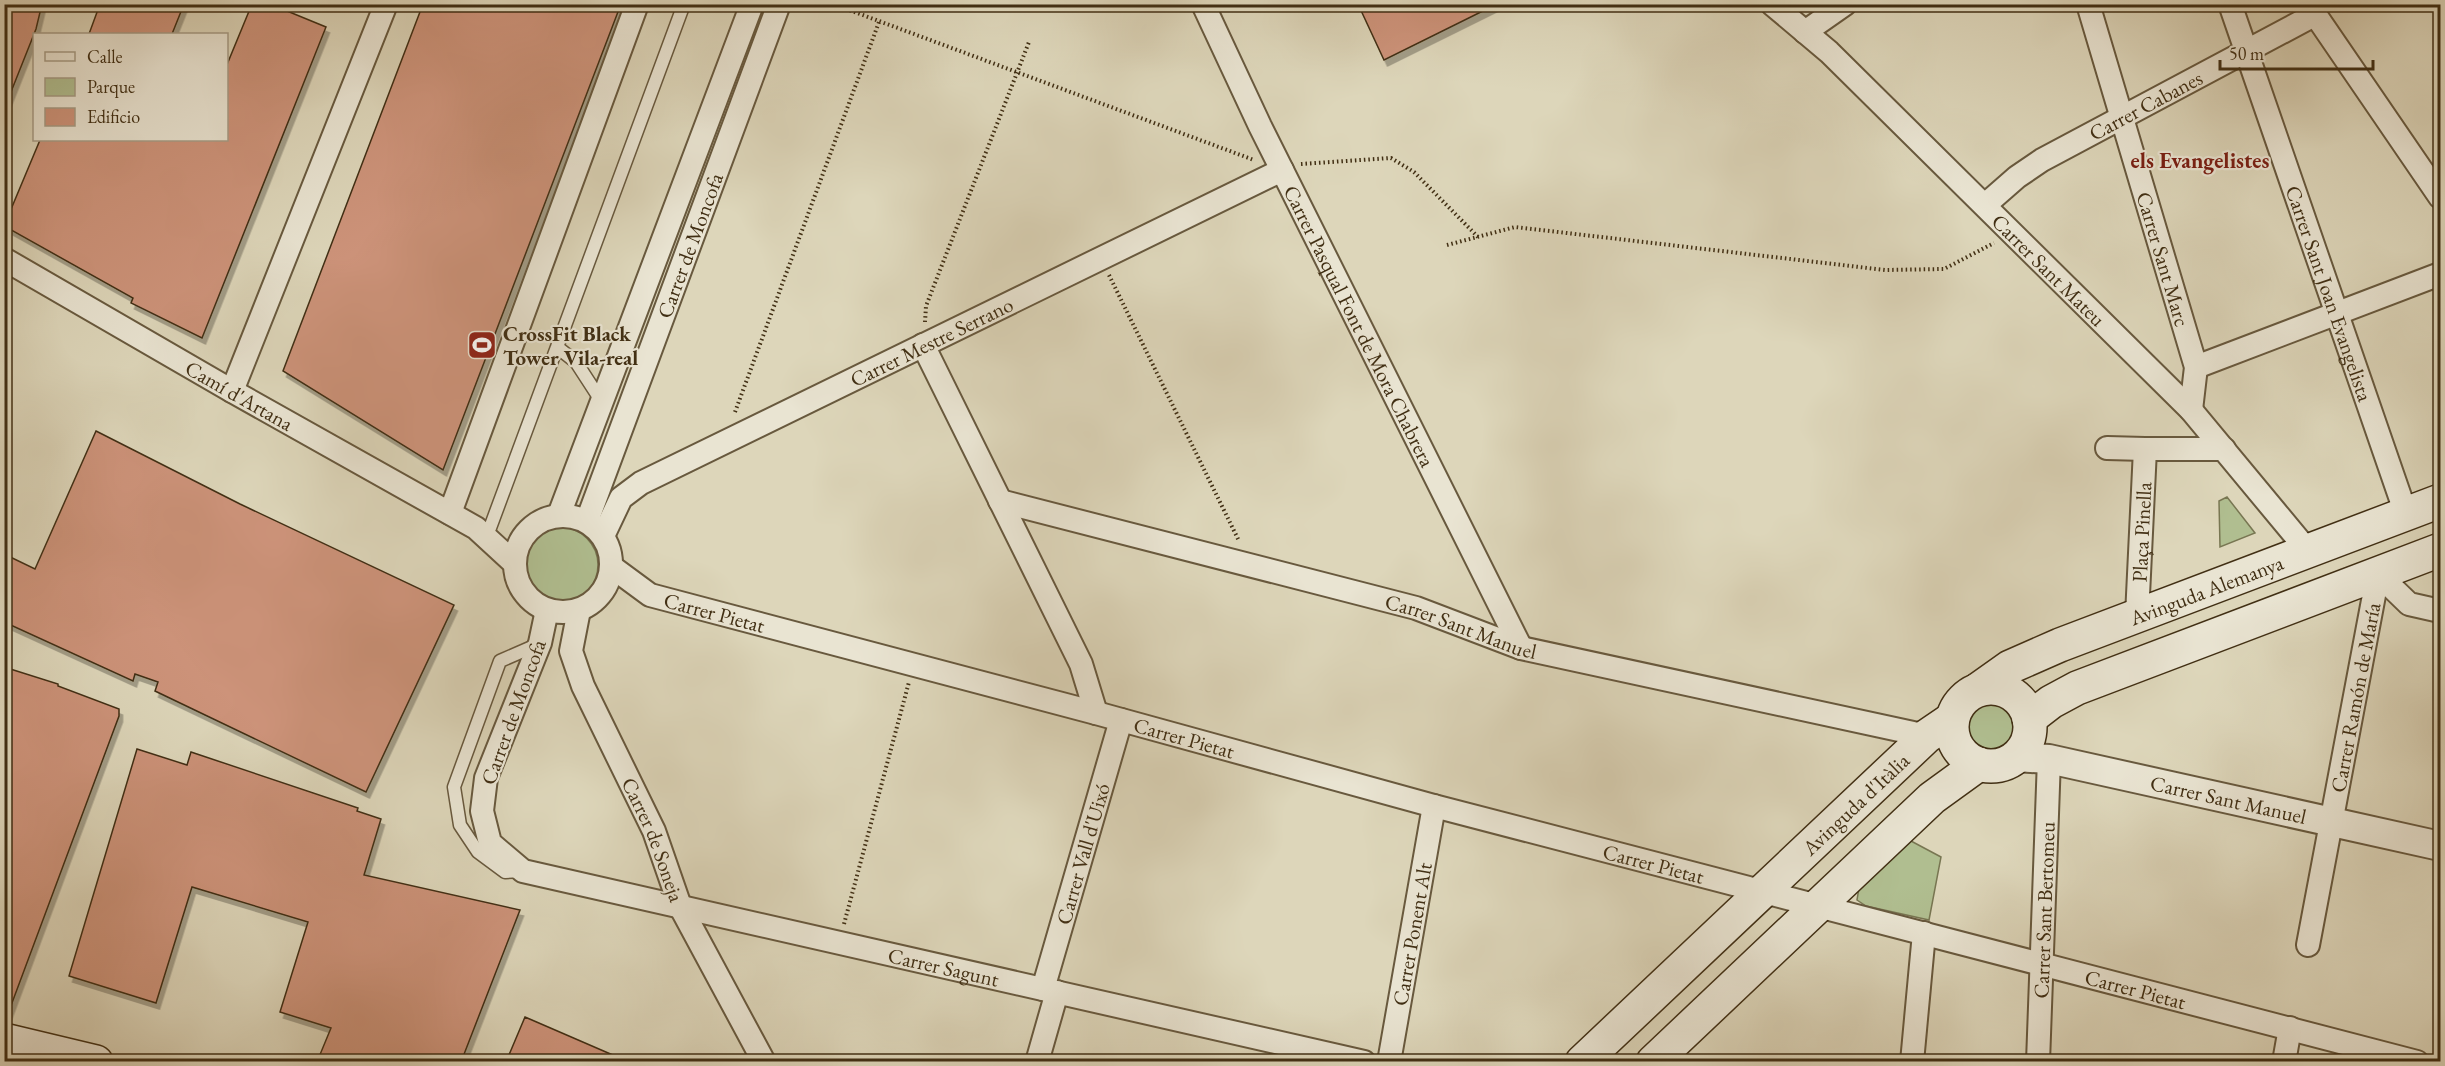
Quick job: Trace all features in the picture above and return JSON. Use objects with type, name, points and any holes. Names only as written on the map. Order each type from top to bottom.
[{"type":"main road","name":"Avinguda Alemanya","points":[[1979,689],[2010,667],[2137,616],[2440,501]]},
{"type":"main road","points":[[2029,719],[2051,702],[2077,688],[2378,574],[2439,554]]},
{"type":"main road","points":[[1992,687],[2005,690],[2020,702],[2029,719],[2028,740],[2015,758],[2004,764],[1992,766],[1979,764],[1969,759],[1955,742],[1952,730],[1940,728],[1962,700],[1979,689],[1992,687]]},
{"type":"main road","name":"Avinguda d'Itàlia","points":[[1582,1062],[1940,728]]},
{"type":"main road","points":[[1653,1062],[1932,798],[1979,764]]},
{"type":"main road","points":[[4,1040],[96,1062]]},
{"type":"street","points":[[232,392],[386,4]]},
{"type":"street","points":[[450,513],[637,4]]},
{"type":"street","name":"Carrer de Moncofa","points":[[559,515],[752,4]]},
{"type":"street","name":"Carrer de Moncofa","points":[[595,528],[779,4]]},
{"type":"street","name":"Carrer Pasqual Font de Mora Chabrera","points":[[1203,4],[1282,170],[1521,648]]},
{"type":"street","name":"Carrer Sant Mateu","points":[[1772,4],[1830,52],[2191,410],[2308,551]]},
{"type":"street","points":[[1805,32],[1845,4]]},
{"type":"street","name":"Carrer Sant Marc","points":[[2088,4],[2196,367],[2191,410]]},
{"type":"street","name":"Carrer Sant Joan Evangelista","points":[[2230,4],[2406,514]]},
{"type":"street","points":[[2311,10],[2440,196]]},
{"type":"street","name":"Carrer Cabanes","points":[[1985,205],[2017,177],[2042,160],[2247,52],[2311,10]]},
{"type":"street","name":"Carrer Mestre Serrano","points":[[595,528],[621,498],[641,483],[1282,170]]},
{"type":"street","name":"Camí d'Artana","points":[[4,259],[232,392],[450,513],[483,528],[527,531]]},
{"type":"street","points":[[2196,367],[2440,274]]},
{"type":"street","points":[[923,345],[1081,664],[1096,713]]},
{"type":"street","points":[[2107,448],[2224,449]]},
{"type":"street","name":"Plaça Pinella","points":[[2137,616],[2145,449]]},
{"type":"street","name":"Carrer Sant Manuel","points":[[999,501],[1416,608],[1521,648],[1940,728]]},
{"type":"street","points":[[559,515],[574,516],[595,528],[610,551],[612,567],[609,581],[602,593],[592,603],[579,610],[563,612],[547,610],[534,602],[523,591],[516,578],[514,562],[518,546],[527,531],[542,520],[559,515]]},
{"type":"street","name":"Camí d'Artana","points":[[483,528],[514,562]]},
{"type":"street","name":"Carrer Pietat","points":[[612,567],[650,595],[914,664],[1434,806],[1763,891]]},
{"type":"street","points":[[2378,574],[2409,604],[2440,612]]},
{"type":"street","name":"Carrer Ramón de María","points":[[2308,945],[2378,574]]},
{"type":"street","name":"Carrer de Moncofa","points":[[523,871],[490,843],[482,811],[486,778],[540,643],[547,610]]},
{"type":"street","name":"Carrer de Soneja","points":[[579,610],[571,651],[583,686],[654,831],[680,906],[764,1062]]},
{"type":"street","name":"Carrer Vall d'Uixó","points":[[1037,1062],[1050,990],[1121,720]]},
{"type":"street","name":"Carrer Sant Manuel","points":[[2015,758],[2049,759],[2440,846]]},
{"type":"street","name":"Carrer Sant Bertomeu","points":[[2038,1062],[2049,759]]},
{"type":"street","name":"Carrer Ponent Alt","points":[[1389,1062],[1434,806]]},
{"type":"street","name":"Carrer Sagunt","points":[[523,871],[1364,1062]]},
{"type":"street","points":[[1763,891],[1817,906]]},
{"type":"street","name":"Carrer Pietat","points":[[1817,906],[2417,1062]]},
{"type":"street","points":[[1912,1062],[1923,933]]},
{"type":"street","points":[[2284,1062],[2290,1028]]},
{"type":"lane","points":[[483,528],[556,347],[684,4]]},
{"type":"lane","points":[[556,347],[576,362],[602,402]]},
{"type":"lane","points":[[523,871],[505,872],[478,852],[460,825],[454,787],[500,662],[540,643]]},
{"type":"path","points":[[833,4],[1282,170],[1306,163],[1391,158],[1414,172],[1478,237]]},
{"type":"path","points":[[724,443],[879,22]]},
{"type":"path","points":[[923,345],[926,306],[1029,42]]},
{"type":"path","points":[[1447,245],[1515,227],[1885,270],[1944,270],[2014,233]]},
{"type":"path","points":[[1101,258],[1250,564]]},
{"type":"path","points":[[839,942],[914,664]]},
{"type":"green space","points":[[2227,497],[2255,533],[2220,547],[2219,501]]},
{"type":"green space","points":[[560,527],[575,530],[587,538],[595,550],[598,565],[595,580],[587,592],[575,600],[560,603],[545,600],[533,592],[525,580],[522,565],[525,550],[533,538],[545,530]]},
{"type":"green space","points":[[1991,703],[2007,710],[2014,726],[2007,742],[1991,749],[1975,742],[1968,726],[1975,710]]},
{"type":"green space","points":[[1911,841],[1941,857],[1929,920],[1866,906],[1857,900],[1859,888]]},
{"type":"building","points":[[4,4],[42,4],[36,29],[5,107]]},
{"type":"building","points":[[100,4],[184,4],[172,33],[89,33]]},
{"type":"building","points":[[252,4],[270,4],[326,27],[202,338],[131,303],[133,298],[4,226],[40,141],[228,141],[228,62]]},
{"type":"building","points":[[423,4],[621,4],[443,470],[283,371]]},
{"type":"building","points":[[1358,4],[1497,4],[1384,60]]},
{"type":"building","points":[[96,431],[240,504],[454,605],[366,792],[155,691],[158,682],[135,674],[133,681],[4,622],[4,554],[35,569]]},
{"type":"building","points":[[4,667],[58,684],[58,686],[119,709],[119,716],[6,1019]]},
{"type":"building","points":[[137,749],[187,765],[191,752],[358,808],[357,811],[381,819],[364,875],[520,910],[461,1062],[330,1062],[319,1057],[331,1028],[280,1012],[308,922],[192,887],[156,1003],[69,976]]},
{"type":"building","points":[[525,1017],[629,1062],[506,1062]]},
{"type":"place","name":"CrossFit Black Tower Vila-real","points":[[482,345]]},
{"type":"district","name":"els Evangelistes","points":[[2200,160]]}]
